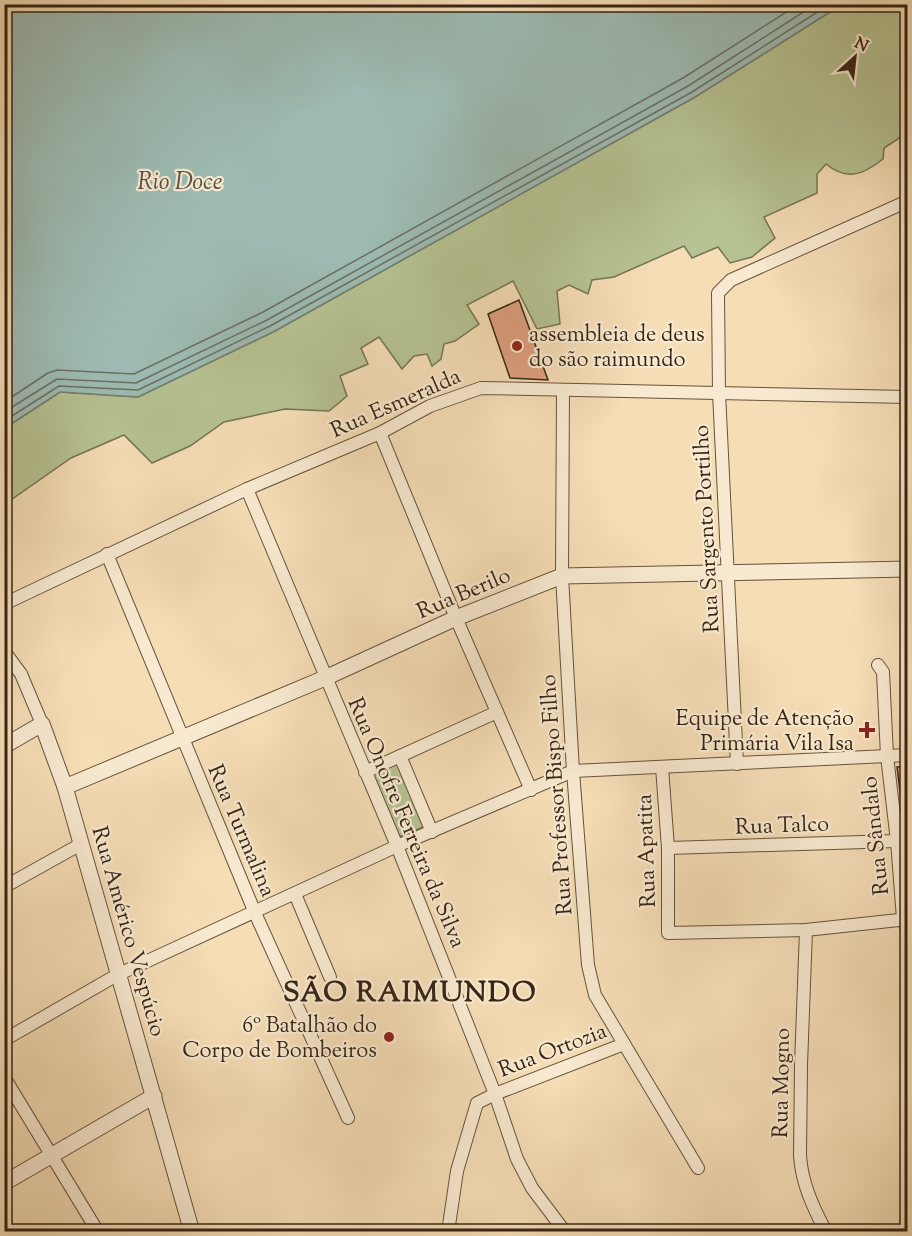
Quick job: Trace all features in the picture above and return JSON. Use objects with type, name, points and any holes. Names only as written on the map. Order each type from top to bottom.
[{"type":"street","name":"Rua Sargento Portilho","points":[[737,764],[719,393],[718,293],[731,280],[908,201]]},
{"type":"street","name":"Rua Esmeralda","points":[[4,604],[247,489],[380,433],[430,406],[481,388],[908,397]]},
{"type":"street","name":"Rua Professor Bispo Filho","points":[[563,390],[562,576],[573,771],[588,964],[595,995],[698,1168]]},
{"type":"street","points":[[380,433],[456,618],[531,790]]},
{"type":"street","name":"Rua Onofre Ferreira da Silva","points":[[247,489],[397,846],[495,1094],[518,1159],[532,1188],[565,1232]]},
{"type":"street","name":"Rua Turmalina","points":[[107,554],[255,913],[348,1118]]},
{"type":"street","name":"Rua Berilo","points":[[65,787],[325,678],[456,618],[562,576],[908,569]]},
{"type":"street","name":"Rua Américo Vespúcio","points":[[4,651],[21,674],[65,787],[192,1232]]},
{"type":"street","name":"Rua Sândalo","points":[[878,665],[883,672],[887,756],[908,932]]},
{"type":"street","points":[[365,772],[497,712]]},
{"type":"street","points":[[4,746],[42,724]]},
{"type":"street","points":[[4,1040],[117,975],[397,846],[573,771],[908,755]]},
{"type":"street","points":[[400,756],[432,832]]},
{"type":"street","name":"Rua Apatita","points":[[662,767],[668,848],[668,933],[806,930]]},
{"type":"street","name":"Rua Talco","points":[[668,848],[897,841]]},
{"type":"street","points":[[4,886],[81,844]]},
{"type":"street","points":[[295,894],[330,977]]},
{"type":"street","points":[[806,930],[905,919]]},
{"type":"street","name":"Rua Mogno","points":[[806,930],[800,1156],[801,1169],[809,1197],[826,1232]]},
{"type":"street","name":"Rua Ortozia","points":[[448,1232],[457,1171],[477,1103],[624,1044]]},
{"type":"street","points":[[4,1077],[98,1232]]},
{"type":"street","points":[[4,1182],[154,1096]]},
{"type":"green space","points":[[841,5],[907,5],[907,133],[884,148],[883,159],[862,172],[841,173],[826,164],[817,174],[817,193],[764,217],[775,238],[752,257],[730,263],[718,247],[692,258],[684,246],[614,277],[592,280],[588,294],[569,285],[557,291],[560,324],[537,329],[513,281],[467,305],[479,324],[455,341],[444,344],[441,359],[432,366],[427,354],[414,356],[402,369],[379,337],[361,348],[368,364],[340,376],[347,396],[329,411],[285,409],[224,422],[190,446],[152,463],[124,435],[71,458],[5,504],[5,428],[60,392],[138,397],[273,332],[695,97]]},
{"type":"green space","points":[[399,759],[426,826],[396,838],[368,773]]},
{"type":"water","name":"Rio Doce","points":[[5,4],[841,5],[695,97],[273,332],[138,397],[60,392],[5,428]]},
{"type":"building","name":"assembleia de deus do são raimundo","points":[[519,300],[548,380],[510,378],[488,314]]},
{"type":"building","points":[[908,766],[908,817],[903,817],[897,767]]},
{"type":"place","name":"assembleia de deus do são raimundo","points":[[517,346]]},
{"type":"place","name":"Equipe de Atenção Primária Vila Isa","points":[[867,730]]},
{"type":"place","name":"6º Batalhão do Corpo de Bombeiros","points":[[389,1037]]},
{"type":"district","name":"SÃO RAIMUNDO","points":[[410,991]]}]
